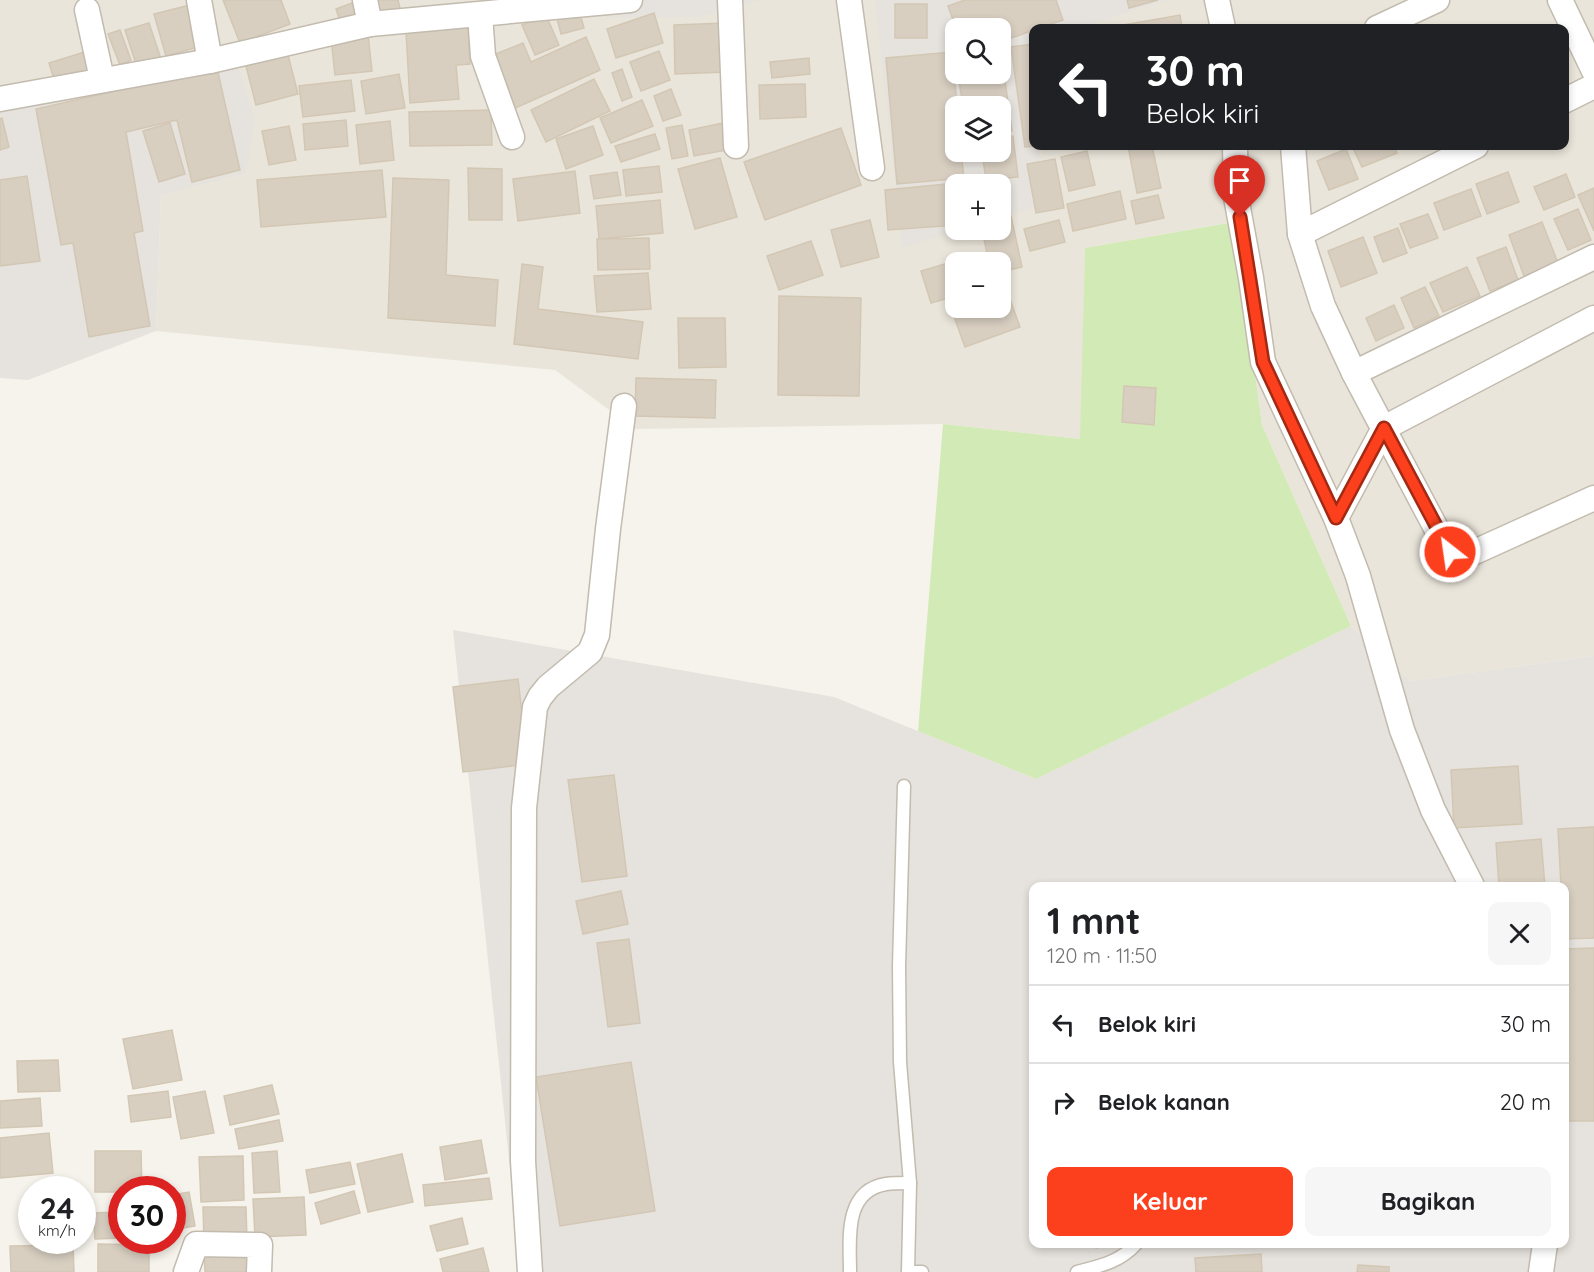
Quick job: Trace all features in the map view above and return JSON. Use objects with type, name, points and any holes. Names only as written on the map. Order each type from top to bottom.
[{"type":"street","points":[[199,0],[210,61]]},
{"type":"street","points":[[365,0],[370,24]]},
{"type":"street","points":[[0,99],[210,61],[370,24],[630,0]]},
{"type":"street","points":[[730,0],[736,146]]},
{"type":"street","points":[[849,0],[872,168]]},
{"type":"street","points":[[1217,0],[1222,24]]},
{"type":"street","points":[[1386,24],[1437,0]]},
{"type":"street","points":[[1560,0],[1594,71]]},
{"type":"street","points":[[87,10],[102,79]]},
{"type":"street","points":[[480,15],[483,56],[512,137]]},
{"type":"street","points":[[1569,98],[1594,86]]},
{"type":"street","points":[[1235,150],[1236,196],[1263,362],[1336,518],[1358,576],[1402,730],[1433,810],[1470,882]]},
{"type":"street","points":[[1293,150],[1299,234],[1323,306],[1354,373],[1446,548],[1454,555],[1468,555],[1594,498]]},
{"type":"street","points":[[1299,234],[1468,150]]},
{"type":"street","points":[[1354,373],[1594,257]]},
{"type":"street","points":[[1336,518],[1384,428],[1594,318]]},
{"type":"street","points":[[530,1272],[523,1161],[524,819],[534,706],[548,687],[590,652],[597,635],[624,406]]},
{"type":"street","points":[[186,1272],[195,1244],[260,1245],[259,1272]]},
{"type":"street","points":[[1541,1272],[1544,1248]]},
{"type":"lane","points":[[904,786],[899,966],[900,1052],[910,1183],[908,1272],[922,1272]]},
{"type":"lane","points":[[850,1272],[851,1218],[855,1204],[868,1191],[884,1184],[910,1183]]},
{"type":"lane","points":[[1077,1272],[1110,1264],[1132,1248]]},
{"type":"shaded area","points":[[0,0],[1594,0],[1594,656],[1411,681],[1351,626],[1262,425],[1233,222],[1085,248],[1081,439],[943,424],[635,429],[555,370],[156,331],[161,195],[0,98]]},
{"type":"shaded area","points":[[548,0],[761,0],[699,17],[551,17]]},
{"type":"shaded area","points":[[875,0],[1166,0],[1089,24],[1029,24],[1029,150],[1040,150],[1037,206],[1011,214],[1011,174],[945,174],[945,234],[902,247]]},
{"type":"shaded area","points":[[236,60],[255,119],[246,173],[161,195],[156,331],[28,380],[0,378],[0,98]]},
{"type":"shaded area","points":[[1351,626],[1411,681],[1594,656],[1594,1272],[521,1272],[453,630],[834,697],[1036,779]]},
{"type":"green space","points":[[1234,222],[1262,425],[1351,626],[1036,779],[918,731],[943,424],[1080,439],[1085,248]]},
{"type":"building","points":[[223,0],[281,0],[290,24],[240,43]]},
{"type":"building","points":[[371,0],[398,0],[402,16],[377,23]]},
{"type":"building","points":[[965,0],[1056,0],[1063,20],[1051,24],[1029,24],[1029,32],[1011,38],[1011,18],[952,18],[948,6]]},
{"type":"building","points":[[1127,0],[1158,0],[1129,8]]},
{"type":"building","points":[[352,3],[357,19],[341,24],[336,9]]},
{"type":"building","points":[[895,4],[927,4],[927,38],[895,38]]},
{"type":"building","points":[[190,5],[202,46],[166,56],[154,14]]},
{"type":"building","points":[[579,10],[584,28],[561,34],[556,15]]},
{"type":"building","points":[[654,13],[663,43],[616,58],[607,29]]},
{"type":"building","points":[[546,15],[559,45],[535,55],[522,25]]},
{"type":"building","points":[[1180,15],[1181,24],[1129,24]]},
{"type":"building","points":[[149,23],[161,59],[137,67],[125,30]]},
{"type":"building","points":[[725,23],[727,72],[675,74],[674,25]]},
{"type":"building","points":[[468,26],[470,64],[456,65],[459,99],[410,103],[406,31]]},
{"type":"building","points":[[120,30],[131,60],[120,65],[108,34]]},
{"type":"building","points":[[368,34],[372,71],[335,75],[331,38]]},
{"type":"building","points":[[586,37],[600,70],[511,110],[488,57],[523,43],[531,62]]},
{"type":"building","points":[[1029,45],[1029,147],[1025,147],[1011,47]]},
{"type":"building","points":[[91,50],[97,70],[55,82],[49,63]]},
{"type":"building","points":[[659,51],[670,80],[641,91],[630,62]]},
{"type":"building","points":[[945,53],[945,84],[955,84],[956,96],[945,96],[945,162],[962,162],[964,174],[945,174],[945,180],[897,184],[886,58]]},
{"type":"building","points":[[288,55],[298,94],[256,105],[246,66]]},
{"type":"building","points":[[809,58],[810,74],[772,78],[770,62]]},
{"type":"building","points":[[217,68],[240,170],[192,182],[177,120],[126,132],[143,231],[134,233],[150,326],[89,337],[73,243],[61,245],[36,109]]},
{"type":"building","points":[[622,69],[632,97],[622,101],[612,73]]},
{"type":"building","points":[[399,74],[405,108],[366,114],[361,81]]},
{"type":"building","points":[[594,79],[610,111],[546,142],[531,110]]},
{"type":"building","points":[[351,80],[355,111],[303,117],[299,86]]},
{"type":"building","points":[[805,84],[806,117],[760,119],[759,85]]},
{"type":"building","points":[[960,84],[1005,84],[1007,96],[961,96]]},
{"type":"building","points":[[671,89],[681,115],[663,121],[654,96]]},
{"type":"building","points":[[642,100],[653,126],[611,143],[600,118]]},
{"type":"building","points":[[491,110],[492,145],[410,146],[409,112]]},
{"type":"building","points":[[2,118],[9,147],[0,150],[0,119]]},
{"type":"building","points":[[346,120],[348,146],[305,150],[303,124]]},
{"type":"building","points":[[390,121],[394,160],[360,164],[356,125]]},
{"type":"building","points":[[728,122],[733,149],[694,156],[689,130]]},
{"type":"building","points":[[170,123],[185,174],[159,182],[143,131]]},
{"type":"building","points":[[682,125],[688,156],[672,159],[666,128]]},
{"type":"building","points":[[289,126],[296,160],[269,165],[262,131]]},
{"type":"building","points":[[593,126],[603,155],[566,169],[556,139]]},
{"type":"building","points":[[841,128],[861,185],[765,220],[744,162]]},
{"type":"building","points":[[655,134],[660,149],[621,162],[615,146]]},
{"type":"building","points":[[1011,136],[1013,136],[1018,177],[1011,178],[1011,174],[985,174],[983,162],[1011,162]]},
{"type":"building","points":[[1129,150],[1153,150],[1161,188],[1137,193]]},
{"type":"building","points":[[1346,150],[1358,179],[1329,190],[1317,161]]},
{"type":"building","points":[[1354,150],[1396,150],[1397,153],[1362,167]]},
{"type":"building","points":[[1087,151],[1095,185],[1069,191],[1061,157]]},
{"type":"building","points":[[720,158],[737,217],[695,229],[678,169]]},
{"type":"building","points":[[1055,159],[1064,208],[1036,213],[1027,164]]},
{"type":"building","points":[[659,166],[662,192],[626,196],[623,170]]},
{"type":"building","points":[[468,168],[502,169],[502,220],[469,220]]},
{"type":"building","points":[[382,170],[386,217],[261,227],[257,180]]},
{"type":"building","points":[[575,171],[580,213],[518,221],[513,179]]},
{"type":"building","points":[[617,172],[621,195],[594,199],[590,176]]},
{"type":"building","points":[[1508,172],[1519,202],[1487,214],[1476,184]]},
{"type":"building","points":[[1566,174],[1575,197],[1544,210],[1534,187]]},
{"type":"building","points":[[27,176],[40,261],[0,266],[0,180]]},
{"type":"building","points":[[393,178],[449,180],[446,275],[498,280],[495,326],[388,318]]},
{"type":"building","points":[[945,184],[945,226],[888,230],[885,190]]},
{"type":"building","points":[[1594,188],[1594,231],[1578,195]]},
{"type":"building","points":[[1471,189],[1481,216],[1444,230],[1434,203]]},
{"type":"building","points":[[1120,191],[1126,219],[1073,231],[1067,204]]},
{"type":"building","points":[[1158,195],[1164,218],[1136,224],[1131,201]]},
{"type":"building","points":[[660,200],[663,233],[599,239],[596,206]]},
{"type":"building","points":[[1578,209],[1591,240],[1568,250],[1554,219]]},
{"type":"building","points":[[1428,214],[1438,238],[1410,248],[1400,224]]},
{"type":"building","points":[[1011,216],[1022,267],[1011,270],[1011,252],[987,252],[984,240],[1011,240]]},
{"type":"building","points":[[870,220],[879,257],[841,267],[831,230]]},
{"type":"building","points":[[1059,220],[1065,242],[1030,251],[1024,229]]},
{"type":"building","points":[[1542,222],[1558,263],[1524,276],[1509,235]]},
{"type":"building","points":[[1398,228],[1407,253],[1383,262],[1374,237]]},
{"type":"building","points":[[1363,237],[1377,273],[1341,287],[1328,251]]},
{"type":"building","points":[[649,238],[650,269],[598,270],[597,239]]},
{"type":"building","points":[[811,241],[823,275],[779,290],[767,256]]},
{"type":"building","points":[[1506,247],[1518,280],[1490,291],[1477,258]]},
{"type":"building","points":[[522,264],[543,267],[538,309],[643,322],[638,359],[514,344]]},
{"type":"building","points":[[945,264],[945,299],[931,303],[921,271]]},
{"type":"building","points":[[1467,267],[1480,296],[1443,312],[1430,283]]},
{"type":"building","points":[[648,273],[651,309],[597,312],[594,276]]},
{"type":"building","points":[[1425,287],[1439,316],[1414,328],[1401,298]]},
{"type":"building","points":[[779,296],[861,298],[859,396],[778,395]]},
{"type":"building","points":[[1011,302],[1020,327],[965,347],[955,318],[1011,318]]},
{"type":"building","points":[[1394,305],[1404,328],[1376,341],[1366,318]]},
{"type":"building","points":[[678,318],[725,318],[726,367],[679,368]]},
{"type":"building","points":[[636,378],[716,380],[715,418],[635,416]]},
{"type":"building","points":[[1124,386],[1156,388],[1154,425],[1122,422]]},
{"type":"building","points":[[518,679],[528,764],[463,772],[453,687]]},
{"type":"building","points":[[1518,766],[1522,824],[1454,828],[1451,770]]},
{"type":"building","points":[[614,775],[627,876],[582,882],[568,780]]},
{"type":"building","points":[[1594,827],[1594,938],[1569,939],[1569,882],[1561,882],[1558,829]]},
{"type":"building","points":[[1541,839],[1545,882],[1499,882],[1496,843]]},
{"type":"building","points":[[621,891],[628,924],[583,934],[576,901]]},
{"type":"building","points":[[629,939],[640,1023],[608,1027],[597,943]]},
{"type":"building","points":[[1594,948],[1594,1121],[1569,1121],[1569,949]]},
{"type":"building","points":[[172,1030],[182,1080],[133,1089],[123,1039]]},
{"type":"building","points":[[58,1060],[60,1091],[18,1092],[17,1061]]},
{"type":"building","points":[[631,1062],[655,1211],[560,1226],[536,1077]]},
{"type":"building","points":[[272,1085],[279,1114],[230,1125],[224,1096]]},
{"type":"building","points":[[168,1091],[171,1117],[131,1122],[128,1096]]},
{"type":"building","points":[[205,1091],[214,1133],[181,1139],[173,1097]]},
{"type":"building","points":[[40,1098],[42,1126],[0,1128],[0,1101]]},
{"type":"building","points":[[279,1120],[283,1141],[239,1149],[235,1129]]},
{"type":"building","points":[[49,1133],[53,1173],[0,1178],[0,1138]]},
{"type":"building","points":[[481,1140],[487,1173],[445,1180],[440,1147]]},
{"type":"building","points":[[95,1151],[141,1151],[142,1176],[108,1176],[108,1192],[96,1192]]},
{"type":"building","points":[[277,1151],[280,1192],[254,1193],[252,1153]]},
{"type":"building","points":[[402,1154],[413,1202],[368,1212],[357,1164]]},
{"type":"building","points":[[243,1156],[244,1200],[201,1202],[199,1157]]},
{"type":"building","points":[[350,1162],[355,1184],[310,1193],[306,1170]]},
{"type":"building","points":[[489,1178],[492,1199],[425,1206],[423,1185]]},
{"type":"building","points":[[354,1191],[360,1213],[321,1224],[315,1203]]},
{"type":"building","points":[[189,1192],[195,1226],[186,1228],[186,1193]]},
{"type":"building","points":[[304,1197],[306,1235],[255,1237],[253,1199]]},
{"type":"building","points":[[203,1207],[246,1207],[247,1242],[204,1243]]},
{"type":"building","points":[[108,1212],[108,1239],[96,1239],[96,1213]]},
{"type":"building","points":[[462,1218],[468,1244],[437,1251],[430,1226]]},
{"type":"building","points":[[98,1244],[108,1244],[108,1254],[149,1254],[149,1272],[98,1272]]},
{"type":"building","points":[[10,1246],[18,1246],[18,1254],[73,1254],[74,1272],[11,1272]]},
{"type":"building","points":[[483,1248],[489,1272],[443,1272],[440,1259]]},
{"type":"building","points":[[204,1250],[253,1250],[253,1272],[205,1272]]},
{"type":"building","points":[[1261,1254],[1262,1272],[1196,1272],[1195,1258]]},
{"type":"building","points":[[1358,1265],[1389,1267],[1389,1272],[1357,1272]]},
{"type":"route","points":[[1240,217],[1263,362],[1336,518],[1384,428],[1450,552]]}]
